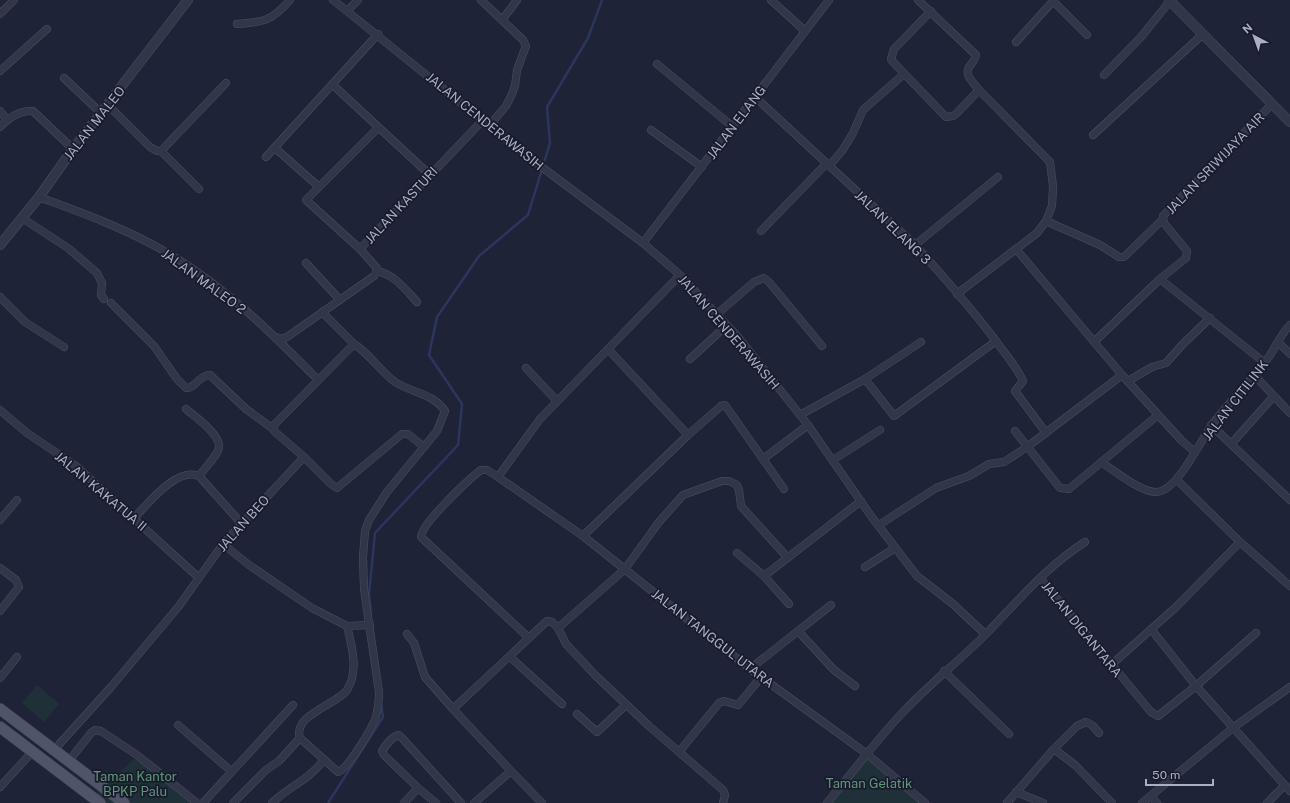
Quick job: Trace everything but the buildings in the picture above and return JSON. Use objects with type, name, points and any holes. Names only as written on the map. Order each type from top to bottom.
[{"type":"main road","points":[[0,709],[124,803]]},
{"type":"main road","points":[[0,727],[100,803]]},
{"type":"street","points":[[0,14],[14,0]]},
{"type":"street","name":"JALAN MALEO","points":[[0,245],[188,0]]},
{"type":"street","points":[[237,24],[260,23],[269,20],[278,14],[290,0]]},
{"type":"street","name":"JALAN CENDERAWASIH","points":[[333,0],[378,34],[482,121],[643,243],[680,275],[727,325],[808,425],[861,501],[917,576],[953,604],[985,634]]},
{"type":"street","points":[[347,11],[358,0]]},
{"type":"street","points":[[481,0],[523,40],[526,46],[517,70],[516,86],[506,106],[489,126]]},
{"type":"street","points":[[502,20],[517,0]]},
{"type":"street","points":[[770,0],[805,31]]},
{"type":"street","name":"JALAN ELANG","points":[[643,243],[702,168],[829,0]]},
{"type":"street","points":[[918,0],[976,55],[968,69],[968,74],[979,90],[1050,162],[1053,186],[1052,200],[1046,221],[1037,233],[957,294]]},
{"type":"street","points":[[1016,42],[1053,0],[1086,35]]},
{"type":"street","points":[[1104,75],[1141,36],[1170,1],[1290,122]]},
{"type":"street","points":[[931,11],[892,53],[891,59],[942,114],[949,117],[956,114],[979,90]]},
{"type":"street","points":[[0,71],[47,28]]},
{"type":"street","points":[[266,157],[378,34]]},
{"type":"street","points":[[1093,135],[1203,34]]},
{"type":"street","points":[[657,64],[733,127]]},
{"type":"street","points":[[761,231],[842,151],[853,133],[863,110],[904,74]]},
{"type":"street","points":[[64,78],[101,113]]},
{"type":"street","points":[[161,151],[226,83]]},
{"type":"street","points":[[333,85],[430,176]]},
{"type":"street","name":"JALAN ELANG 3","points":[[755,97],[915,245],[996,341],[1023,382],[1015,391],[1046,433]]},
{"type":"street","name":"JALAN SRIWIJAYA AIR","points":[[1094,342],[1160,278],[1186,258],[1188,251],[1162,220],[1163,216],[1272,104]]},
{"type":"street","points":[[108,105],[150,147],[156,151],[161,151],[199,189]]},
{"type":"street","points":[[0,111],[7,120]]},
{"type":"street","points":[[0,127],[7,120],[20,113],[32,111],[73,149]]},
{"type":"street","name":"JALAN KASTURI","points":[[377,271],[376,267],[360,249],[482,121]]},
{"type":"street","points":[[360,249],[307,202],[307,197],[378,128]]},
{"type":"street","points":[[651,130],[702,168]]},
{"type":"street","points":[[275,148],[318,186]]},
{"type":"street","points":[[915,245],[998,176]]},
{"type":"street","name":"JALAN MALEO 2","points":[[39,196],[114,226],[169,254],[221,290],[276,337],[318,380]]},
{"type":"street","points":[[22,218],[68,248],[97,273],[101,278],[101,295],[104,299]]},
{"type":"street","points":[[1046,221],[1100,245],[1119,257],[1124,257],[1162,220]]},
{"type":"street","points":[[1016,249],[1122,375],[1195,452]]},
{"type":"street","points":[[306,263],[340,300]]},
{"type":"street","points":[[276,337],[282,339],[287,337],[374,276],[377,271],[387,274],[397,280],[417,302]]},
{"type":"street","points":[[499,476],[540,419],[680,275]]},
{"type":"street","points":[[717,314],[754,282],[764,278],[769,282],[822,346]]},
{"type":"street","points":[[1160,278],[1265,363]]},
{"type":"street","points":[[0,297],[25,322],[64,347]]},
{"type":"street","points":[[111,303],[154,346],[177,379],[186,388],[191,387],[203,376],[210,375],[246,409],[272,428],[337,488],[402,434],[408,434],[424,447]]},
{"type":"street","points":[[322,312],[354,344],[361,348],[384,374],[397,383],[426,394],[441,406],[445,412],[437,432],[387,492],[369,520],[365,531],[362,557],[364,589],[379,692],[379,705],[372,726],[340,772],[335,771],[300,738],[299,728],[303,722],[328,702],[340,698],[347,690],[351,682],[353,657],[347,626]]},
{"type":"street","points":[[1128,381],[1152,367],[1166,364],[1183,344],[1210,318]]},
{"type":"street","points":[[690,359],[727,325]]},
{"type":"street","name":"JALAN CITILINK","points":[[1101,462],[1141,487],[1152,492],[1161,490],[1177,480],[1211,425],[1265,363],[1279,343],[1280,335],[1290,325]]},
{"type":"street","points":[[866,379],[894,416],[996,341]]},
{"type":"street","points":[[800,415],[866,379],[921,342]]},
{"type":"street","points":[[1279,343],[1290,354]]},
{"type":"street","points":[[272,428],[354,344]]},
{"type":"street","points":[[608,349],[688,435]]},
{"type":"street","points":[[526,368],[557,401]]},
{"type":"street","points":[[1254,374],[1290,413]]},
{"type":"street","points":[[879,525],[936,488],[969,476],[988,464],[1004,462],[1046,433],[1122,375]]},
{"type":"street","points":[[1232,443],[1274,396]]},
{"type":"street","points":[[586,534],[688,435],[725,405],[784,489]]},
{"type":"street","points":[[186,409],[214,434],[219,443],[218,450],[200,476]]},
{"type":"street","name":"JALAN KAKATUA II","points":[[2,414],[76,466],[198,577]]},
{"type":"street","points":[[1015,431],[1062,490],[1069,489],[1158,414]]},
{"type":"street","points":[[763,458],[808,425]]},
{"type":"street","points":[[1211,425],[1289,497]]},
{"type":"street","points":[[832,460],[880,430]]},
{"type":"street","name":"JALAN BEO","points":[[54,750],[111,687],[179,606],[198,577],[223,544],[304,457]]},
{"type":"street","name":"JALAN TANGGUL UTARA","points":[[529,638],[421,537],[423,529],[435,514],[481,470],[487,470],[499,476],[586,534],[625,569],[750,669],[869,750],[925,803]]},
{"type":"street","points":[[134,518],[172,482],[187,474],[200,476],[241,523]]},
{"type":"street","points":[[1177,480],[1240,542],[1290,586]]},
{"type":"street","points":[[558,628],[625,569],[659,522],[683,495],[729,481],[737,485],[741,506],[787,557]]},
{"type":"street","points":[[0,520],[17,500]]},
{"type":"street","points":[[764,576],[861,501]]},
{"type":"street","points":[[1040,578],[1069,552],[1085,542]]},
{"type":"street","points":[[1111,665],[1176,607],[1240,542]]},
{"type":"street","points":[[223,544],[250,565],[306,604],[347,626],[370,625]]},
{"type":"street","points":[[865,567],[895,548]]},
{"type":"street","points":[[737,553],[764,576],[789,604]]},
{"type":"street","points":[[0,568],[16,580],[20,587],[0,611]]},
{"type":"street","name":"JALAN DIGANTARA","points":[[827,803],[869,750],[905,710],[944,671],[985,634],[1040,578],[1151,712],[1158,716],[1196,686]]},
{"type":"street","points":[[750,669],[831,605]]},
{"type":"street","points":[[453,708],[510,657],[547,621],[552,622],[558,628],[566,644],[594,675],[723,790],[725,795],[723,803]]},
{"type":"street","points":[[1152,629],[1196,686],[1287,788],[1267,803]]},
{"type":"street","points":[[798,631],[834,670],[855,686]]},
{"type":"street","points":[[1196,686],[1256,633]]},
{"type":"street","points":[[407,634],[414,643],[425,677],[542,803]]},
{"type":"street","points":[[0,678],[17,657]]},
{"type":"street","points":[[510,657],[562,704]]},
{"type":"street","points":[[944,671],[1009,734]]},
{"type":"street","points":[[679,752],[719,703],[724,701],[738,705],[761,677]]},
{"type":"street","points":[[1142,803],[1234,727],[1290,687]]},
{"type":"street","points":[[576,714],[597,732],[626,704]]},
{"type":"street","points":[[203,803],[293,705]]},
{"type":"street","points":[[1007,803],[1054,749],[1077,726],[1086,722],[1092,725],[1099,733]]},
{"type":"street","points":[[178,725],[231,771]]},
{"type":"street","points":[[68,762],[90,732],[101,731],[137,755],[197,803]]},
{"type":"street","points":[[436,803],[384,755],[382,751],[396,736],[399,735],[402,738],[461,803]]},
{"type":"street","points":[[233,803],[266,770],[279,761],[300,738]]},
{"type":"street","points":[[1054,749],[1075,765],[1112,803]]},
{"type":"street","points":[[0,787],[32,751]]},
{"type":"street","points":[[272,803],[279,796],[310,776],[324,760]]},
{"type":"street","points":[[474,803],[512,771]]},
{"type":"street","points":[[404,803],[418,788]]},
{"type":"street","points":[[1016,792],[1043,803]]},
{"type":"street","points":[[1150,796],[1157,803]]},
{"type":"green space","points":[[37,685],[59,704],[44,722],[22,703]]},
{"type":"green space","name":"Taman Gelatik","points":[[866,756],[928,803],[826,803]]},
{"type":"green space","name":"Taman Kantor BPKP Palu","points":[[135,758],[191,803],[105,803],[96,794]]},
{"type":"waterway","points":[[371,614],[369,594],[375,533],[458,445],[462,404],[429,355],[437,317],[479,256],[528,215],[550,143],[547,107],[588,38],[602,0]]},
{"type":"waterway","points":[[328,803],[383,717],[381,704]]}]
